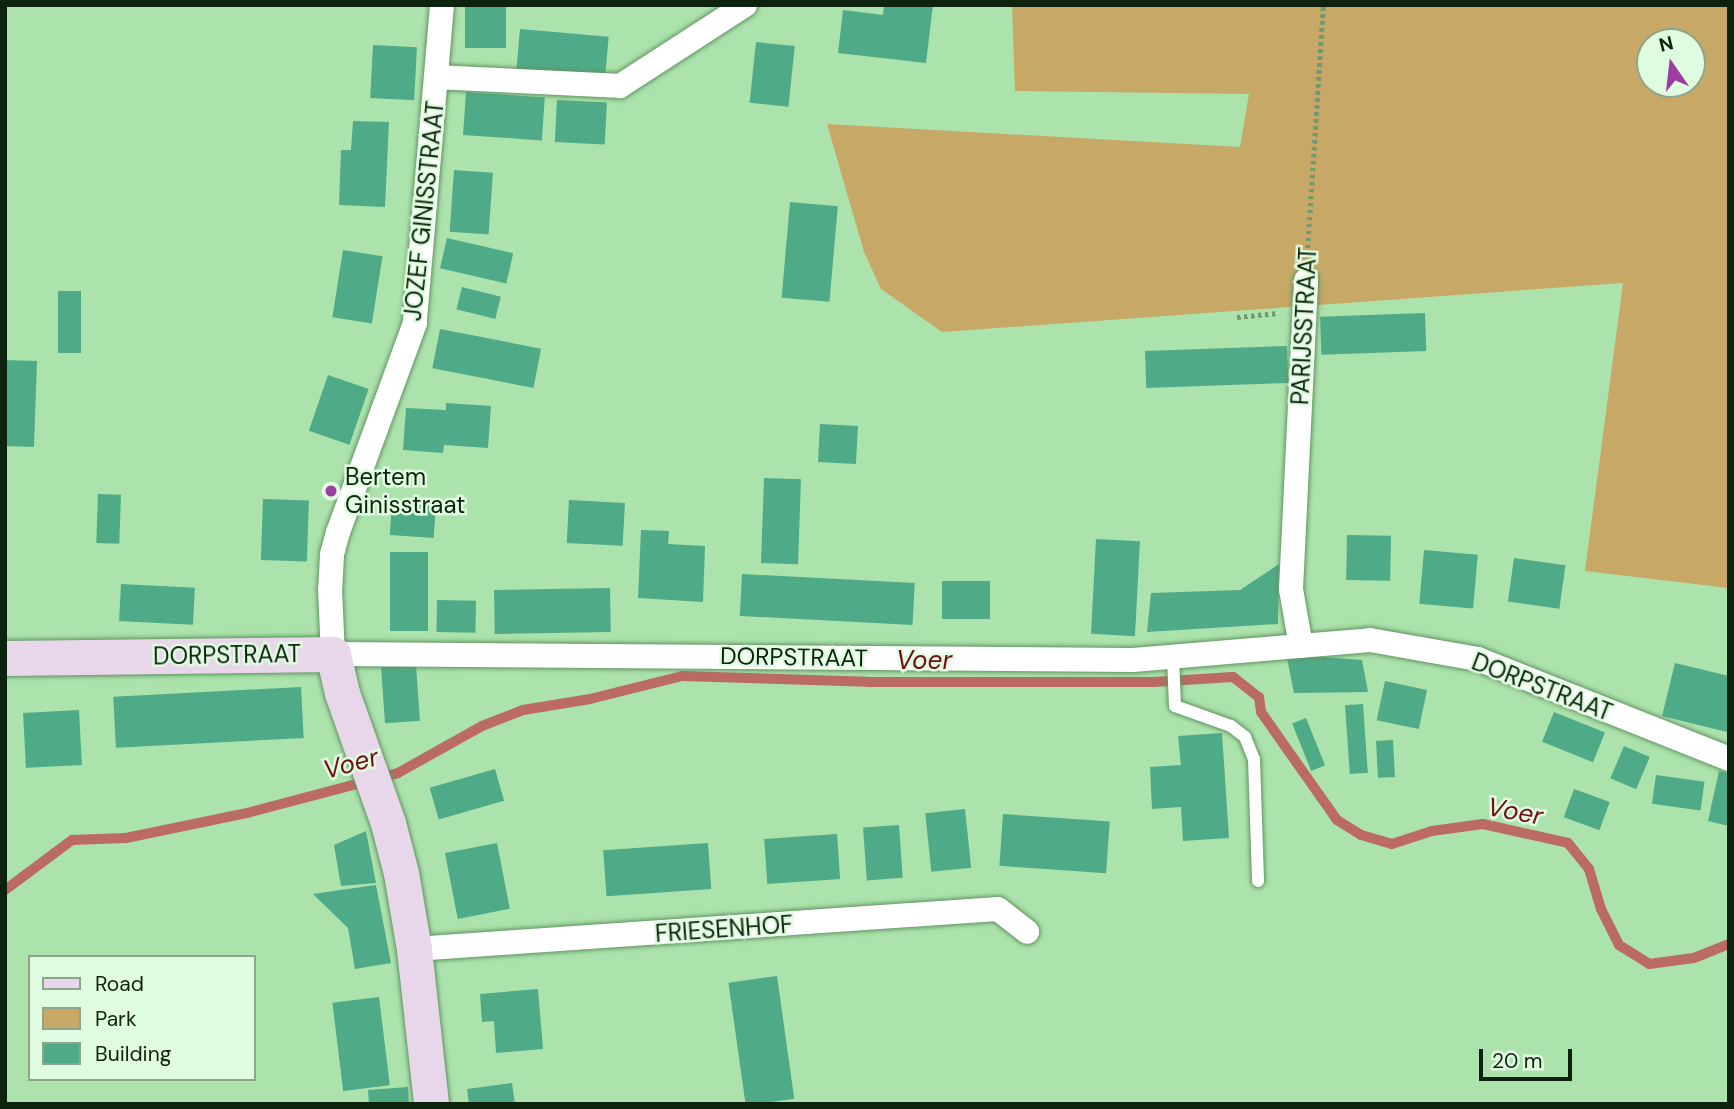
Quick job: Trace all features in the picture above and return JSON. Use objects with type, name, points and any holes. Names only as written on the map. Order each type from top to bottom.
[{"type":"street","name":"JOZEF GINISSTRAAT","points":[[334,654],[330,589],[332,555],[415,323],[442,5]]},
{"type":"street","points":[[437,77],[620,86],[745,5]]},
{"type":"street","name":"PARIJSSTRAAT","points":[[1301,646],[1291,589],[1306,280]]},
{"type":"street","name":"DORPSTRAAT","points":[[5,658],[334,654],[1133,660],[1173,664],[1301,646],[1370,640],[1478,659],[1729,759]]},
{"type":"street","points":[[334,654],[342,693],[395,847],[414,949],[431,1104]]},
{"type":"street","name":"FRIESENHOF","points":[[414,949],[998,909],[1027,932]]},
{"type":"lane","points":[[1173,664],[1175,706],[1231,726],[1245,737],[1254,759],[1258,881]]},
{"type":"path","name":"PARIJSSTRAAT","points":[[1306,280],[1323,5]]},
{"type":"path","points":[[1237,317],[1304,310]]},
{"type":"green space","points":[[1012,5],[1729,5],[1729,588],[1585,571],[1623,283],[942,332],[881,289],[864,252],[827,124],[1240,147],[1249,94],[1015,91]]},
{"type":"building","points":[[465,5],[506,5],[506,48],[465,48]]},
{"type":"building","points":[[884,5],[933,5],[926,63],[838,53],[843,10],[883,15]]},
{"type":"building","points":[[520,29],[609,37],[605,79],[516,71]]},
{"type":"building","points":[[756,42],[795,46],[788,107],[750,103]]},
{"type":"building","points":[[373,45],[417,47],[414,100],[370,98]]},
{"type":"building","points":[[466,92],[545,98],[542,140],[463,135]]},
{"type":"building","points":[[557,100],[607,103],[605,145],[555,142]]},
{"type":"building","points":[[353,121],[389,122],[385,207],[339,205],[341,150],[351,150]]},
{"type":"building","points":[[454,170],[493,173],[489,235],[450,232]]},
{"type":"building","points":[[790,202],[838,206],[829,302],[782,298]]},
{"type":"building","points":[[447,238],[513,253],[506,284],[440,268]]},
{"type":"building","points":[[343,250],[383,256],[372,323],[332,317]]},
{"type":"building","points":[[462,287],[501,297],[495,319],[456,309]]},
{"type":"building","points":[[58,291],[81,291],[81,353],[58,353]]},
{"type":"building","points":[[1425,313],[1426,351],[1321,355],[1320,317]]},
{"type":"building","points":[[440,329],[541,349],[533,388],[432,368]]},
{"type":"building","points":[[1287,346],[1288,383],[1146,388],[1145,351]]},
{"type":"building","points":[[5,360],[37,361],[34,447],[5,446]]},
{"type":"building","points":[[328,375],[369,389],[349,445],[309,431]]},
{"type":"building","points":[[446,403],[491,406],[488,448],[444,445],[443,453],[403,450],[406,408],[446,410]]},
{"type":"building","points":[[820,424],[858,426],[856,464],[818,462]]},
{"type":"building","points":[[764,478],[801,479],[798,564],[761,563]]},
{"type":"building","points":[[98,494],[121,495],[119,544],[96,543]]},
{"type":"building","points":[[263,499],[309,501],[307,562],[261,560]]},
{"type":"building","points":[[569,500],[625,503],[623,546],[567,543]]},
{"type":"building","points":[[392,503],[436,506],[434,538],[390,535]]},
{"type":"building","points":[[641,530],[669,531],[668,544],[705,546],[703,602],[638,598]]},
{"type":"building","points":[[1347,535],[1391,536],[1390,581],[1346,580]]},
{"type":"building","points":[[1096,539],[1140,541],[1135,636],[1091,634]]},
{"type":"building","points":[[1424,550],[1478,555],[1473,609],[1419,604]]},
{"type":"building","points":[[390,552],[428,552],[428,631],[390,631]]},
{"type":"building","points":[[1514,558],[1565,565],[1559,609],[1508,602]]},
{"type":"building","points":[[1279,564],[1278,624],[1147,632],[1151,593],[1240,590]]},
{"type":"building","points":[[742,574],[915,583],[913,625],[740,616]]},
{"type":"building","points":[[942,581],[990,581],[990,619],[942,619]]},
{"type":"building","points":[[121,584],[195,588],[193,625],[119,621]]},
{"type":"building","points":[[610,588],[611,632],[495,634],[494,590]]},
{"type":"building","points":[[437,600],[476,601],[475,633],[436,632]]},
{"type":"building","points":[[1287,658],[1362,660],[1368,692],[1294,693]]},
{"type":"building","points":[[1675,663],[1729,676],[1727,732],[1662,716]]},
{"type":"building","points":[[416,665],[420,721],[385,723],[381,667]]},
{"type":"building","points":[[1385,681],[1427,690],[1419,729],[1377,720]]},
{"type":"building","points":[[301,687],[304,738],[116,748],[113,697]]},
{"type":"building","points":[[1363,704],[1368,773],[1350,774],[1345,705]]},
{"type":"building","points":[[79,710],[82,765],[26,768],[23,713]]},
{"type":"building","points":[[1554,712],[1605,733],[1593,762],[1542,742]]},
{"type":"building","points":[[1306,718],[1325,765],[1311,771],[1292,724]]},
{"type":"building","points":[[1222,733],[1229,838],[1183,841],[1181,807],[1152,809],[1150,767],[1181,765],[1178,736]]},
{"type":"building","points":[[1393,740],[1395,777],[1378,778],[1376,741]]},
{"type":"building","points":[[1624,746],[1650,757],[1636,789],[1610,778]]},
{"type":"building","points":[[495,769],[504,801],[439,819],[430,788]]},
{"type":"building","points":[[1719,771],[1729,773],[1729,826],[1708,821]]},
{"type":"building","points":[[1656,775],[1705,782],[1700,811],[1652,804]]},
{"type":"building","points":[[1574,789],[1610,802],[1599,830],[1564,817]]},
{"type":"building","points":[[965,809],[971,868],[931,872],[925,813]]},
{"type":"building","points":[[1003,814],[1110,821],[1106,873],[999,866]]},
{"type":"building","points":[[899,825],[903,878],[867,880],[863,828]]},
{"type":"building","points":[[366,831],[376,883],[341,886],[334,845]]},
{"type":"building","points":[[837,834],[840,879],[767,884],[764,839]]},
{"type":"building","points":[[497,843],[510,909],[458,919],[445,853]]},
{"type":"building","points":[[708,843],[711,889],[606,896],[603,850]]},
{"type":"building","points":[[376,885],[391,963],[355,969],[348,928],[313,894]]},
{"type":"building","points":[[777,976],[794,1099],[746,1104],[728,983]]},
{"type":"building","points":[[538,989],[543,1049],[496,1053],[494,1021],[482,1022],[480,994]]},
{"type":"building","points":[[379,997],[390,1085],[343,1091],[332,1003]]},
{"type":"building","points":[[512,1083],[515,1104],[469,1104],[467,1089]]},
{"type":"building","points":[[408,1087],[409,1104],[369,1104],[368,1090]]},
{"type":"waterway","name":"Voer","points":[[5,890],[72,840],[126,838],[247,813],[398,773],[482,726],[523,710],[590,699],[682,676],[868,682],[1153,682],[1233,677],[1259,697],[1261,712],[1337,820],[1361,835],[1392,844],[1432,831],[1483,824],[1568,843],[1589,869],[1601,909],[1619,945],[1649,964],[1694,958],[1729,944]]},
{"type":"place","name":"Bertem Ginisstraat","points":[[331,491]]}]
